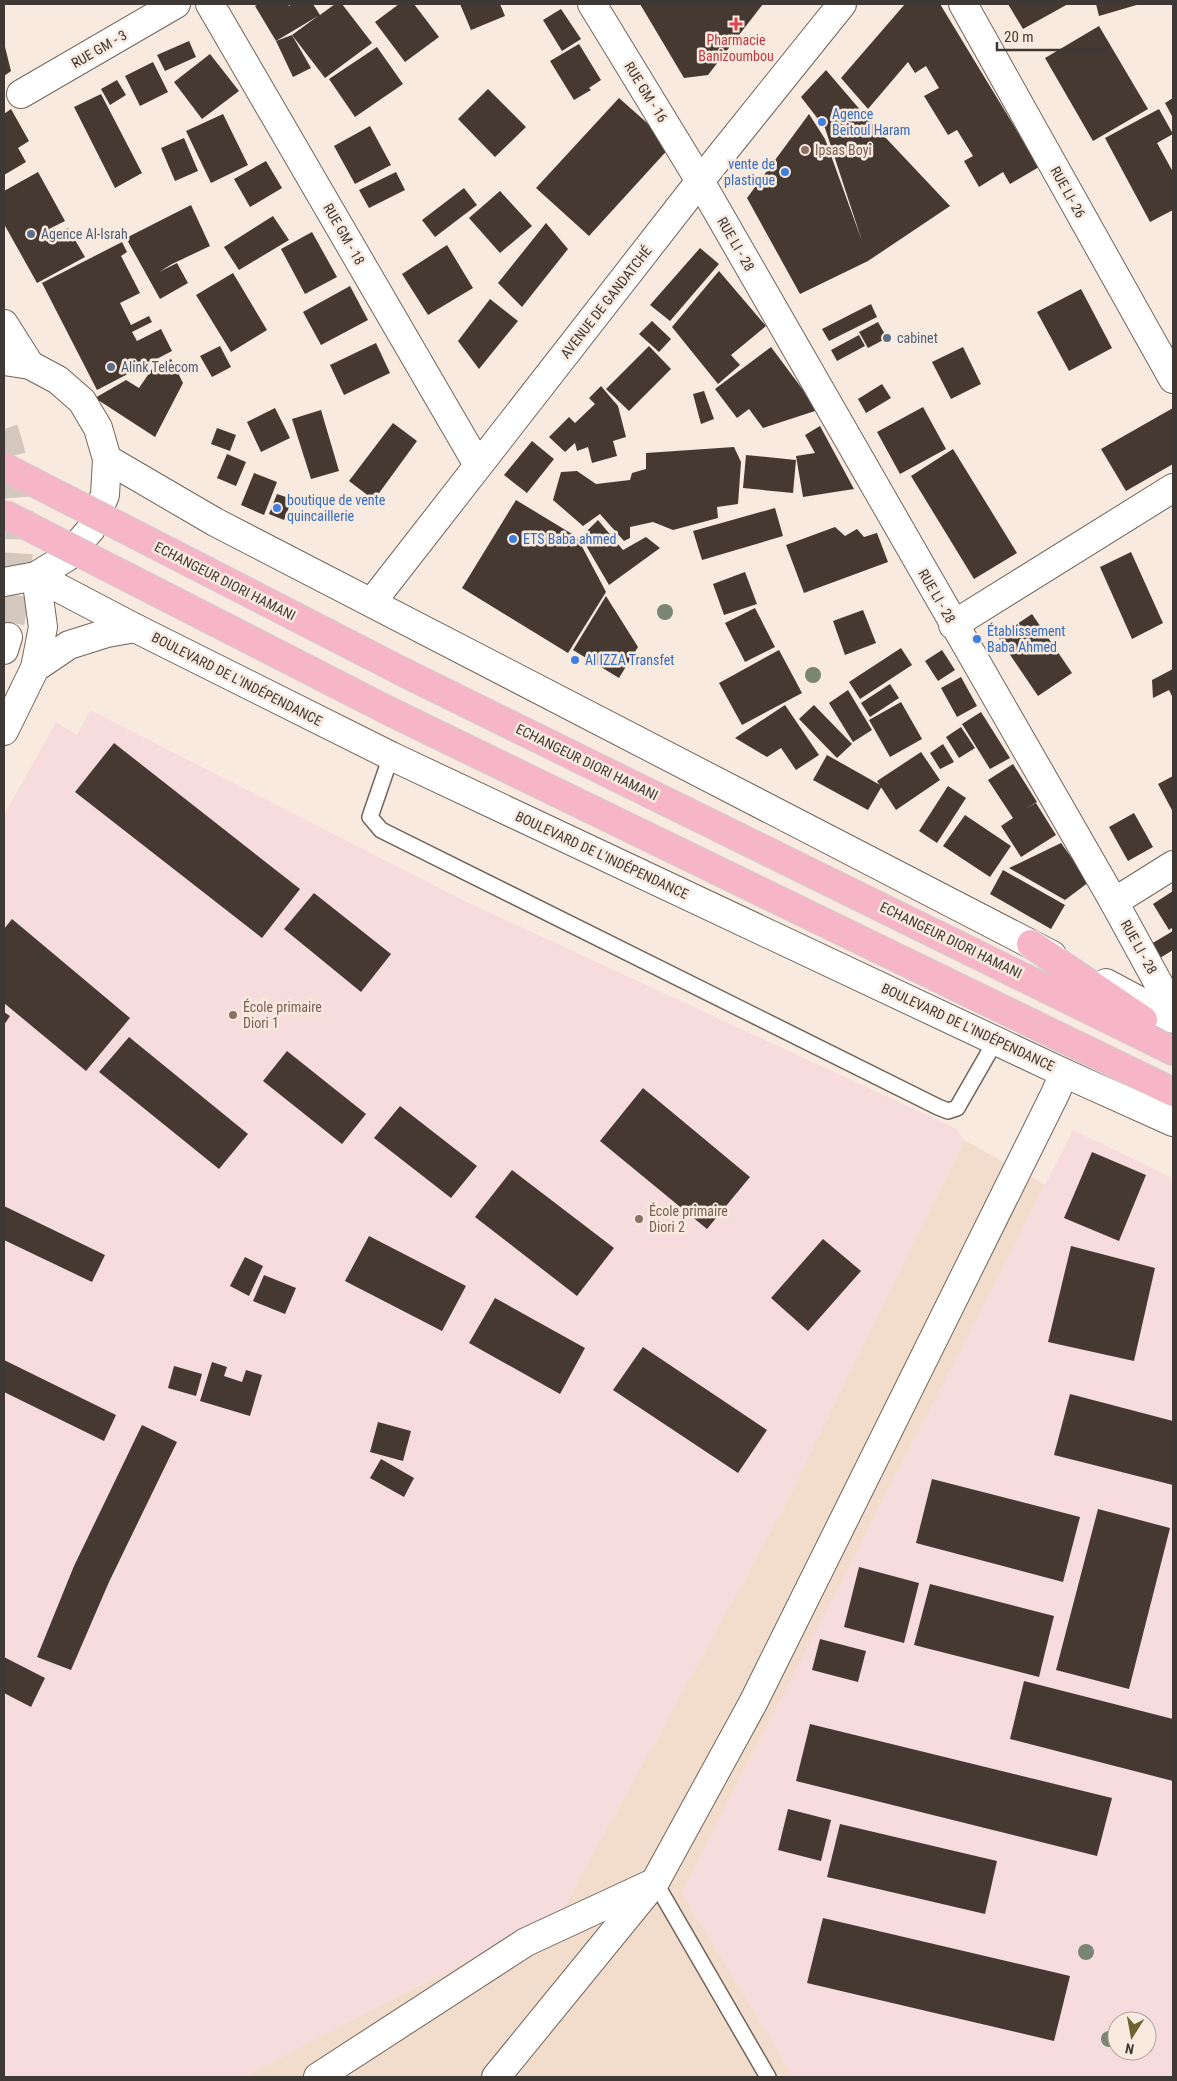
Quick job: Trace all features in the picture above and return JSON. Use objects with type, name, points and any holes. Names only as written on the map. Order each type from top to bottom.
[{"type":"main road","name":"ECHANGEUR DIORI HAMANI","points":[[4,467],[405,673],[1022,975],[1173,1051]]},
{"type":"main road","points":[[4,514],[389,711],[1173,1092]]},
{"type":"main road","points":[[1031,944],[1173,1040]]},
{"type":"street","name":"RUE GM - 3","points":[[22,94],[176,4]]},
{"type":"street","name":"RUE GM - 18","points":[[213,4],[478,465]]},
{"type":"street","name":"RUE GM - 16","points":[[592,4],[700,181]]},
{"type":"street","name":"AVENUE DE GANDATCHÉ","points":[[372,602],[700,181],[842,4]]},
{"type":"street","name":"RUE LI- 26","points":[[964,4],[1173,379]]},
{"type":"street","name":"RUE LI - 28","points":[[700,181],[1114,902],[1173,1010]]},
{"type":"street","points":[[4,324],[17,363],[58,380],[82,401],[98,428],[107,459],[105,495],[91,529],[67,557],[36,576],[4,582]]},
{"type":"street","points":[[107,459],[215,522],[1173,1019]]},
{"type":"street","points":[[953,624],[1173,488]]},
{"type":"street","points":[[4,731],[35,668],[43,627],[36,576]]},
{"type":"street","name":"BOULEVARD DE L'INDÉPENDANCE","points":[[36,576],[135,628],[391,756],[1064,1073],[1173,1122]]},
{"type":"street","points":[[35,668],[69,645],[107,633],[135,628]]},
{"type":"street","points":[[1114,902],[1173,866]]},
{"type":"street","points":[[496,2077],[655,1882],[753,1703],[1051,1103],[1064,1073]]},
{"type":"street","points":[[318,2077],[526,1942],[655,1882]]},
{"type":"lane","points":[[391,756],[370,816],[381,830],[938,1107],[948,1111],[957,1108],[996,1040]]},
{"type":"lane","points":[[655,1882],[768,2077]]},
{"type":"shaded area","points":[[90,710],[467,902],[957,1129],[964,1140],[783,1509],[561,1912],[242,2077],[4,2077],[4,815],[56,722],[77,735]]},
{"type":"shaded area","points":[[1073,1130],[1173,1178],[1173,2077],[794,2077],[682,1892]]},
{"type":"shaded area","points":[[964,1140],[1046,1185],[682,1892],[794,2077],[242,2077],[561,1912],[783,1509]]},
{"type":"building","points":[[259,4],[288,4],[289,6],[292,4],[313,4],[320,15],[335,4],[342,4],[372,43],[325,78],[292,35],[318,16],[276,41],[255,6]]},
{"type":"building","points":[[399,4],[414,4],[439,37],[405,62],[375,22]]},
{"type":"building","points":[[460,4],[500,4],[505,16],[471,30]]},
{"type":"building","points":[[640,4],[763,4],[708,75],[684,78]]},
{"type":"building","points":[[905,4],[940,4],[1039,167],[1010,184],[1003,172],[979,187],[964,161],[973,156],[957,130],[948,135],[924,96],[939,88],[926,66],[915,73],[908,62],[868,109],[841,78]]},
{"type":"building","points":[[1008,4],[1068,4],[1023,29]]},
{"type":"building","points":[[1096,4],[1140,4],[1099,16]]},
{"type":"building","points":[[561,9],[581,39],[562,51],[543,20]]},
{"type":"building","points":[[1099,26],[1148,109],[1093,141],[1045,58]]},
{"type":"building","points":[[292,35],[311,68],[293,77],[276,41]]},
{"type":"building","points":[[189,41],[196,57],[165,71],[157,55]]},
{"type":"building","points":[[4,43],[11,71],[4,76]]},
{"type":"building","points":[[579,44],[601,80],[589,88],[591,90],[574,100],[550,61]]},
{"type":"building","points":[[377,47],[403,84],[355,117],[329,79]]},
{"type":"building","points":[[210,54],[239,91],[202,119],[174,82]]},
{"type":"building","points":[[153,62],[168,92],[140,106],[125,76]]},
{"type":"building","points":[[826,70],[868,119],[950,206],[868,261],[800,294],[747,198],[809,114],[825,139],[862,241],[825,128],[801,97]]},
{"type":"building","points":[[117,80],[126,95],[110,105],[101,89]]},
{"type":"building","points":[[488,89],[526,127],[495,157],[458,119]]},
{"type":"building","points":[[101,94],[142,173],[115,188],[74,107]]},
{"type":"building","points":[[619,98],[672,145],[589,236],[536,188]]},
{"type":"building","points":[[1173,98],[1173,118],[1165,103]]},
{"type":"building","points":[[11,109],[29,141],[18,148],[26,162],[4,175],[4,114]]},
{"type":"building","points":[[1159,109],[1173,134],[1157,143],[1173,172],[1173,210],[1150,222],[1105,138]]},
{"type":"building","points":[[223,114],[248,165],[211,183],[186,131]]},
{"type":"building","points":[[370,126],[391,165],[355,184],[334,146]]},
{"type":"building","points":[[184,138],[198,171],[175,181],[161,148]]},
{"type":"building","points":[[266,161],[282,188],[250,207],[234,179]]},
{"type":"building","points":[[38,172],[65,221],[43,232],[47,239],[68,228],[85,257],[37,283],[4,224],[4,191]]},
{"type":"building","points":[[396,172],[405,190],[369,208],[359,190]]},
{"type":"building","points":[[464,188],[477,205],[435,237],[422,220]]},
{"type":"building","points":[[500,191],[532,226],[500,253],[469,218]]},
{"type":"building","points":[[191,205],[210,246],[159,272],[177,263],[188,283],[160,299],[126,238]]},
{"type":"building","points":[[273,216],[289,240],[239,270],[224,247]]},
{"type":"building","points":[[546,223],[568,249],[522,307],[498,283]]},
{"type":"building","points":[[312,232],[337,277],[305,294],[281,249]]},
{"type":"building","points":[[122,242],[127,252],[121,256],[140,293],[120,303],[131,325],[149,316],[152,322],[132,332],[137,341],[161,329],[172,351],[97,390],[42,283]]},
{"type":"building","points":[[447,245],[473,288],[428,315],[402,274]]},
{"type":"building","points":[[700,248],[719,264],[670,321],[650,305]]},
{"type":"building","points":[[719,271],[766,326],[731,355],[740,365],[718,384],[672,327]]},
{"type":"building","points":[[233,273],[267,330],[231,352],[196,295]]},
{"type":"building","points":[[350,286],[368,320],[321,345],[303,312]]},
{"type":"building","points":[[1081,289],[1112,348],[1069,371],[1037,312]]},
{"type":"building","points":[[490,299],[518,321],[479,369],[458,341]]},
{"type":"building","points":[[871,304],[877,317],[829,341],[822,329]]},
{"type":"building","points":[[652,321],[671,339],[659,352],[639,334]]},
{"type":"building","points":[[878,322],[887,338],[868,348],[859,332]]},
{"type":"building","points":[[859,335],[865,346],[837,361],[831,350]]},
{"type":"building","points":[[376,343],[390,373],[344,395],[330,365]]},
{"type":"building","points":[[220,346],[231,367],[212,377],[200,356]]},
{"type":"building","points":[[649,346],[671,369],[629,411],[606,389]]},
{"type":"building","points":[[771,347],[818,410],[763,428],[749,409],[737,418],[715,389]]},
{"type":"building","points":[[963,347],[981,384],[951,399],[932,362]]},
{"type":"building","points":[[171,359],[183,383],[155,437],[95,398],[126,380],[139,388],[152,369]]},
{"type":"building","points":[[882,384],[891,398],[866,413],[858,399]]},
{"type":"building","points":[[601,386],[618,406],[626,437],[613,441],[617,456],[592,463],[588,447],[577,451],[575,443],[565,452],[549,437],[569,417],[575,423],[595,404],[589,398]]},
{"type":"building","points":[[704,391],[714,419],[701,424],[693,394]]},
{"type":"building","points":[[923,407],[946,449],[900,474],[877,432]]},
{"type":"building","points":[[275,408],[290,438],[261,452],[247,422]]},
{"type":"building","points":[[1173,408],[1173,464],[1126,491],[1101,449]]},
{"type":"building","points":[[321,410],[339,471],[311,479],[292,419]]},
{"type":"building","points":[[393,423],[417,441],[374,500],[349,481]]},
{"type":"building","points":[[820,426],[854,489],[803,497],[796,456],[815,453],[805,435]]},
{"type":"building","points":[[217,428],[236,435],[230,451],[211,444]]},
{"type":"building","points":[[532,441],[554,459],[527,493],[504,475]]},
{"type":"building","points":[[734,447],[741,462],[738,504],[717,507],[718,518],[673,530],[653,522],[630,527],[630,538],[624,541],[600,514],[583,526],[553,500],[561,472],[577,471],[596,484],[630,480],[632,473],[646,469],[646,453]]},
{"type":"building","points":[[953,449],[1017,553],[974,579],[911,476]]},
{"type":"building","points":[[227,454],[246,462],[236,486],[217,478]]},
{"type":"building","points":[[746,455],[796,460],[793,493],[743,488]]},
{"type":"building","points":[[254,473],[277,482],[264,515],[241,505]]},
{"type":"building","points":[[277,494],[292,499],[284,520],[269,514]]},
{"type":"building","points":[[516,500],[577,537],[606,592],[568,653],[462,588]]},
{"type":"building","points":[[775,508],[783,536],[702,560],[693,531]]},
{"type":"building","points":[[598,520],[623,550],[646,537],[660,548],[609,585],[581,537]]},
{"type":"building","points":[[835,527],[845,536],[857,529],[864,537],[877,533],[888,562],[804,593],[786,545]]},
{"type":"building","points":[[1131,552],[1163,623],[1132,639],[1100,567]]},
{"type":"building","points":[[745,572],[757,604],[724,615],[713,584]]},
{"type":"building","points":[[606,596],[638,647],[619,678],[573,650]]},
{"type":"building","points":[[755,608],[775,647],[745,662],[725,623]]},
{"type":"building","points":[[863,610],[876,643],[845,655],[833,621]]},
{"type":"building","points":[[1032,614],[1072,673],[1038,696],[998,637]]},
{"type":"building","points":[[901,648],[912,665],[860,699],[849,682]]},
{"type":"building","points":[[779,650],[802,693],[742,725],[719,683]]},
{"type":"building","points":[[942,650],[955,670],[938,681],[925,661]]},
{"type":"building","points":[[1173,669],[1173,698],[1169,690],[1153,698],[1152,680]]},
{"type":"building","points":[[961,677],[977,706],[957,717],[941,688]]},
{"type":"building","points":[[890,684],[899,698],[870,717],[861,703]]},
{"type":"building","points":[[848,690],[872,730],[853,742],[829,703]]},
{"type":"building","points":[[901,702],[922,739],[890,757],[869,720]]},
{"type":"building","points":[[785,705],[819,755],[796,770],[781,748],[767,757],[735,738]]},
{"type":"building","points":[[814,705],[852,744],[837,758],[799,719]]},
{"type":"building","points":[[981,712],[1010,758],[990,769],[962,724]]},
{"type":"building","points":[[961,727],[975,748],[959,758],[946,737]]},
{"type":"building","points":[[114,743],[300,889],[262,938],[75,792]]},
{"type":"building","points":[[943,744],[954,762],[940,769],[930,753]]},
{"type":"building","points":[[921,752],[940,780],[896,810],[877,781]]},
{"type":"building","points":[[827,755],[882,786],[868,810],[813,780]]},
{"type":"building","points":[[1013,764],[1037,802],[1025,809],[1036,803],[1056,835],[1021,857],[1001,826],[1013,818],[988,780]]},
{"type":"building","points":[[1173,776],[1173,812],[1158,784]]},
{"type":"building","points":[[948,786],[966,798],[937,843],[919,831]]},
{"type":"building","points":[[1134,813],[1153,847],[1128,861],[1109,827]]},
{"type":"building","points":[[965,815],[1011,846],[990,877],[943,846]]},
{"type":"building","points":[[1061,843],[1089,882],[1065,900],[1009,868]]},
{"type":"building","points":[[1003,870],[1065,905],[1051,929],[990,894]]},
{"type":"building","points":[[1173,891],[1173,927],[1169,930],[1153,904]]},
{"type":"building","points":[[314,893],[391,954],[361,992],[284,929]]},
{"type":"building","points":[[12,919],[130,1018],[86,1071],[4,1003],[4,929]]},
{"type":"building","points":[[1173,931],[1173,950],[1160,958],[1151,944]]},
{"type":"building","points":[[4,1012],[10,1016],[4,1025]]},
{"type":"building","points":[[129,1037],[248,1134],[219,1169],[99,1072]]},
{"type":"building","points":[[287,1051],[366,1114],[342,1144],[263,1081]]},
{"type":"building","points":[[643,1088],[750,1177],[707,1229],[600,1141]]},
{"type":"building","points":[[400,1106],[477,1166],[451,1198],[374,1138]]},
{"type":"building","points":[[1092,1152],[1146,1175],[1119,1241],[1064,1218]]},
{"type":"building","points":[[512,1170],[614,1248],[577,1296],[475,1217]]},
{"type":"building","points":[[4,1206],[105,1255],[92,1282],[4,1240]]},
{"type":"building","points":[[369,1236],[466,1286],[442,1331],[345,1281]]},
{"type":"building","points":[[823,1239],[861,1271],[808,1331],[771,1298]]},
{"type":"building","points":[[1071,1246],[1155,1268],[1134,1361],[1048,1342]]},
{"type":"building","points":[[245,1257],[263,1266],[249,1296],[230,1286]]},
{"type":"building","points":[[264,1275],[296,1288],[285,1314],[253,1301]]},
{"type":"building","points":[[495,1298],[585,1348],[560,1394],[469,1343]]},
{"type":"building","points":[[643,1347],[767,1430],[738,1473],[613,1390]]},
{"type":"building","points":[[4,1360],[116,1415],[104,1441],[4,1392]]},
{"type":"building","points":[[212,1362],[227,1367],[224,1376],[242,1382],[246,1370],[262,1375],[250,1416],[200,1401]]},
{"type":"building","points":[[174,1366],[202,1374],[196,1396],[168,1388]]},
{"type":"building","points":[[1070,1394],[1173,1421],[1173,1485],[1054,1455]]},
{"type":"building","points":[[378,1422],[411,1431],[403,1461],[370,1452]]},
{"type":"building","points":[[142,1425],[177,1442],[109,1582],[71,1670],[37,1657],[74,1566]]},
{"type":"building","points":[[381,1459],[414,1478],[404,1497],[370,1478]]},
{"type":"building","points":[[932,1479],[1080,1517],[1063,1582],[916,1543]]},
{"type":"building","points":[[1098,1509],[1170,1528],[1129,1689],[1056,1670]]},
{"type":"building","points":[[859,1567],[919,1583],[904,1643],[844,1627]]},
{"type":"building","points":[[930,1584],[1054,1616],[1039,1677],[914,1645]]},
{"type":"building","points":[[820,1639],[866,1651],[858,1682],[812,1670]]},
{"type":"building","points":[[4,1657],[45,1678],[31,1707],[4,1693]]},
{"type":"building","points":[[1024,1681],[1173,1719],[1173,1781],[1010,1739]]},
{"type":"building","points":[[810,1724],[1112,1798],[1097,1856],[796,1781]]},
{"type":"building","points":[[788,1809],[831,1820],[821,1861],[778,1850]]},
{"type":"building","points":[[840,1824],[997,1861],[985,1914],[827,1877]]},
{"type":"building","points":[[823,1918],[1070,1976],[1054,2041],[807,1983]]},
{"type":"tunnel","points":[[4,429],[12,455],[19,507],[20,533],[16,585],[8,637]]},
{"type":"place","name":"Pharmacie Banizoumbou","points":[[736,24]]},
{"type":"place","name":"Agence Beitoul Haram","points":[[822,122]]},
{"type":"place","name":"Ipsas Boyi","points":[[805,150]]},
{"type":"place","name":"vente de plastique","points":[[785,172]]},
{"type":"place","name":"Agence Al-Israh","points":[[31,234]]},
{"type":"place","name":"cabinet","points":[[887,338]]},
{"type":"place","name":"Alink Telecom","points":[[111,367]]},
{"type":"place","name":"boutique de vente quincaillerie","points":[[277,508]]},
{"type":"place","name":"ETS Baba ahmed","points":[[513,539]]},
{"type":"place","name":"Établissement Baba Ahmed","points":[[977,639]]},
{"type":"place","name":"Al IZZA Transfet","points":[[575,660]]},
{"type":"place","name":"École primaire Diori 1","points":[[233,1015]]},
{"type":"place","name":"École primaire Diori 2","points":[[639,1219]]}]
